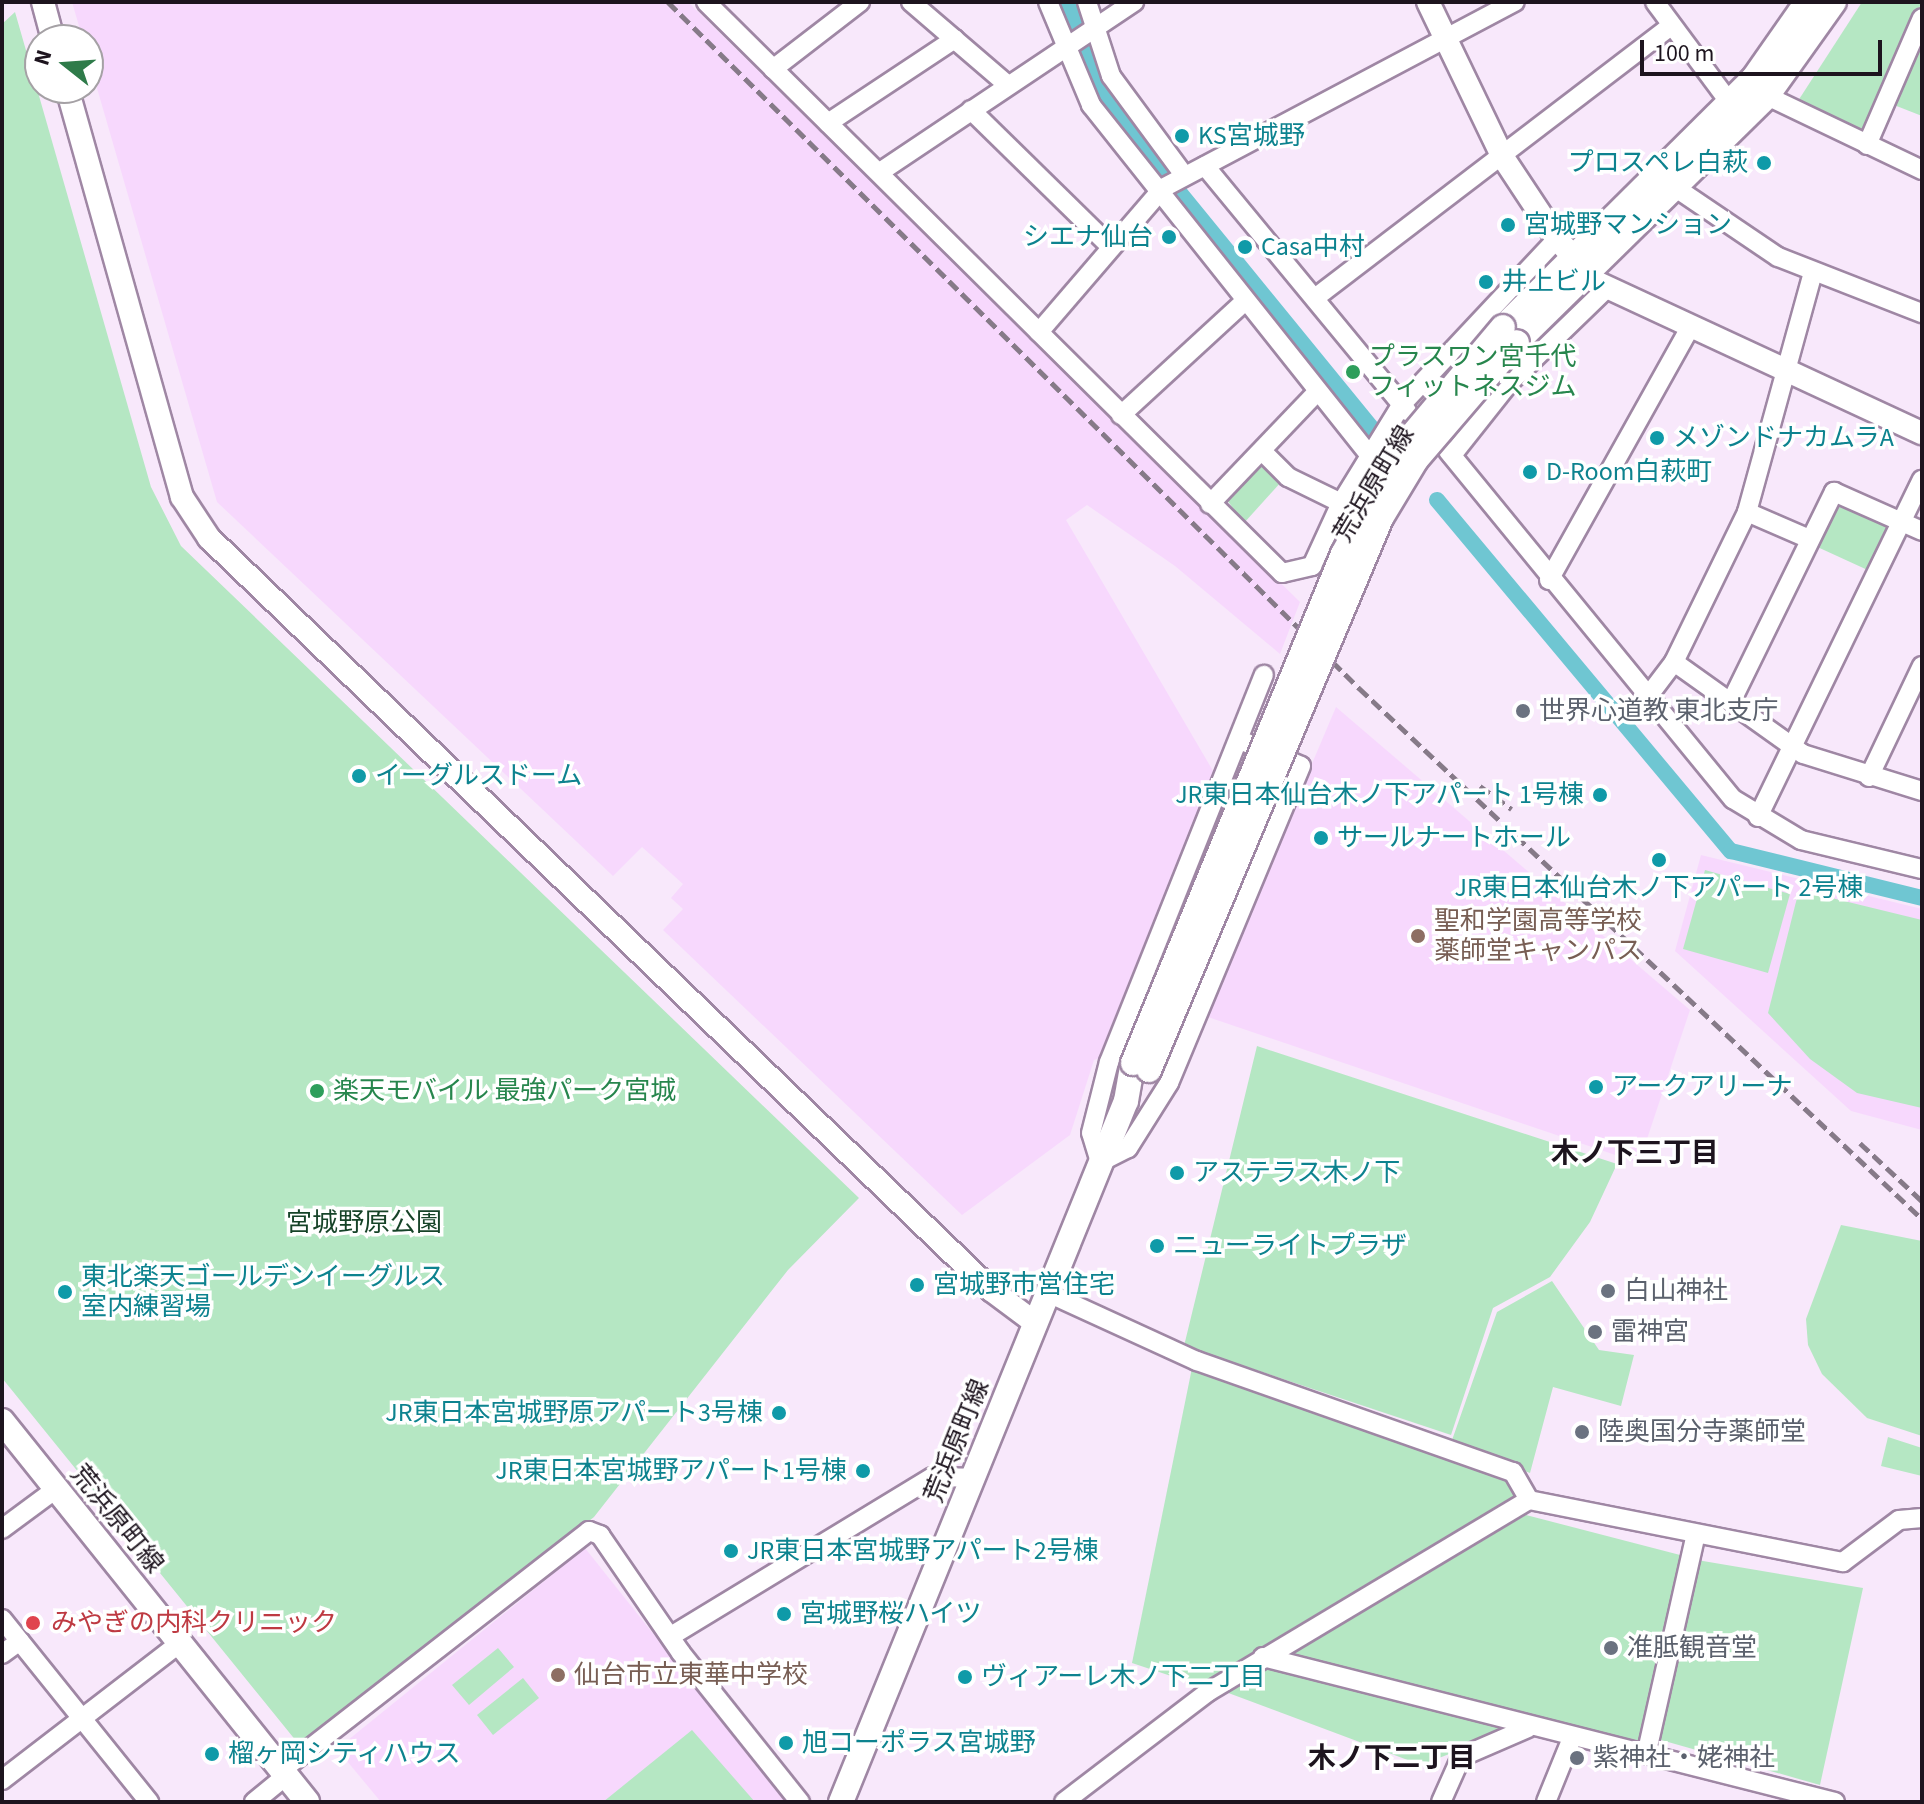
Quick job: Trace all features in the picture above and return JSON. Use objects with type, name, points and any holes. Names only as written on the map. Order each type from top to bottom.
[{"type":"main road","name":"荒浜原町線","points":[[841,1802],[1100,1162],[1381,518],[1435,435],[1510,335],[1581,265],[1730,103],[1807,2]]},
{"type":"main road","name":"荒浜原町線","points":[[1581,265],[1676,188],[1767,96],[1834,2]]},
{"type":"main road","name":"荒浜原町線","points":[[2,1421],[307,1802]]},
{"type":"street","points":[[43,2],[49,24]]},
{"type":"street","points":[[706,2],[880,172],[1271,566],[1294,574],[1312,566],[1341,503],[1369,455],[1405,408],[1581,265]]},
{"type":"street","points":[[773,69],[860,2]]},
{"type":"street","points":[[911,2],[1008,85]]},
{"type":"street","points":[[1048,2],[1111,76],[1184,175]]},
{"type":"street","points":[[1087,2],[1078,35],[1091,105],[1156,195],[1369,455]]},
{"type":"street","points":[[880,172],[1078,35],[1134,2]]},
{"type":"street","points":[[1428,2],[1502,156],[1581,265],[1690,328],[1922,433]]},
{"type":"street","points":[[1039,332],[1109,245],[1156,195],[1184,175],[1515,2]]},
{"type":"street","points":[[1655,2],[1730,103]]},
{"type":"street","points":[[1867,145],[1922,18]]},
{"type":"street","points":[[1315,298],[1672,25]]},
{"type":"street","points":[[828,123],[955,39]]},
{"type":"street","points":[[1767,96],[1922,170]]},
{"type":"street","points":[[71,104],[182,497],[209,538],[991,1290],[1034,1322]]},
{"type":"street","points":[[971,110],[1109,245]]},
{"type":"street","points":[[1205,166],[1405,408]]},
{"type":"street","points":[[1676,188],[1715,219],[1813,273],[1922,313]]},
{"type":"street","points":[[1581,265],[1509,383],[1450,453],[1549,580],[1711,777],[1758,817],[1801,840],[1922,869]]},
{"type":"street","points":[[1646,699],[1674,662],[1747,512],[1813,273]]},
{"type":"street","points":[[1121,415],[1243,303]]},
{"type":"street","points":[[1549,580],[1690,328]]},
{"type":"street","points":[[1210,504],[1316,393]]},
{"type":"street","points":[[1262,451],[1288,477],[1341,503]]},
{"type":"street","points":[[1758,817],[1922,480]]},
{"type":"street","points":[[1732,700],[1834,492],[1922,531]]},
{"type":"street","points":[[1747,512],[1809,539]]},
{"type":"street","points":[[1674,662],[1732,700],[1792,746],[1869,777],[1922,791]]},
{"type":"street","points":[[1869,777],[1922,666]]},
{"type":"street","points":[[1240,740],[1304,764],[1169,1083],[1128,1148],[1100,1162],[1091,1133],[1109,1062],[1264,675]]},
{"type":"street","points":[[1046,1292],[1197,1361],[1513,1472],[1529,1500]]},
{"type":"street","points":[[671,1636],[933,1477],[972,1478]]},
{"type":"street","points":[[2,1529],[56,1489]]},
{"type":"street","points":[[1064,1802],[1263,1657],[1529,1500],[1695,1538],[1849,1562],[1899,1520],[1922,1518]]},
{"type":"street","points":[[254,1802],[284,1773],[584,1532],[600,1535],[671,1636],[800,1802]]},
{"type":"street","points":[[1647,1751],[1695,1538]]},
{"type":"street","points":[[2,1619],[84,1720],[143,1800]]},
{"type":"street","points":[[2,1654],[20,1641]]},
{"type":"street","points":[[2,1780],[84,1720],[181,1642]]},
{"type":"street","points":[[1263,1657],[1528,1728],[1647,1751],[1835,1802]]},
{"type":"street","points":[[1441,1802],[1461,1757],[1528,1728]]},
{"type":"street","points":[[1546,1802],[1572,1738]]},
{"type":"shaded area","points":[[72,2],[688,2],[1300,602],[1280,654],[1175,566],[1087,505],[1066,520],[1216,776],[1105,1056],[1094,1060],[1070,1135],[962,1215],[663,930],[683,909],[671,898],[683,884],[642,847],[613,876],[217,502],[102,104],[104,104],[104,24],[78,24]]},
{"type":"shaded area","name":"聖和学園高等学校 薬師堂キャンパス","points":[[1336,707],[1690,1010],[1639,1163],[1205,1016]]},
{"type":"shaded area","name":"聖和学園高等学校 薬師堂キャンパス","points":[[1701,855],[1922,909],[1922,1130],[1851,1111],[1675,951]]},
{"type":"shaded area","name":"仙台市立東華中学校","points":[[585,1548],[787,1802],[381,1802],[337,1749]]},
{"type":"green space","points":[[1862,2],[1922,2],[1866,128],[1856,133],[1796,104]]},
{"type":"green space","name":"宮城野原公園","points":[[15,12],[24,43],[24,104],[41,104],[151,487],[181,546],[859,1198],[788,1270],[594,1517],[301,1747],[2,1378],[2,24]]},
{"type":"green space","points":[[1922,41],[1922,116],[1894,105]]},
{"type":"green space","points":[[1258,462],[1282,481],[1244,523],[1224,496]]},
{"type":"green space","points":[[1840,503],[1887,523],[1889,534],[1872,572],[1813,545]]},
{"type":"green space","points":[[1705,870],[1790,894],[1768,973],[1683,949]]},
{"type":"green space","points":[[1799,890],[1922,920],[1922,1108],[1857,1093],[1810,1059],[1768,1013]]},
{"type":"green space","points":[[1257,1046],[1617,1164],[1590,1222],[1550,1277],[1493,1308],[1451,1435],[1184,1346]]},
{"type":"green space","points":[[1841,1225],[1922,1241],[1922,1436],[1867,1418],[1822,1374],[1808,1345],[1806,1319]]},
{"type":"green space","points":[[1552,1281],[1599,1350],[1634,1355],[1621,1406],[1553,1387],[1530,1473],[1451,1443],[1497,1312]]},
{"type":"green space","points":[[1192,1368],[1509,1482],[1514,1497],[1204,1687],[1132,1663]]},
{"type":"green space","points":[[1888,1437],[1922,1448],[1922,1476],[1881,1466]]},
{"type":"green space","points":[[1526,1515],[1684,1556],[1645,1742],[1275,1657]]},
{"type":"green space","points":[[1697,1560],[1863,1588],[1820,1785],[1654,1738]]},
{"type":"green space","points":[[498,1648],[514,1667],[469,1705],[452,1685]]},
{"type":"green space","points":[[1265,1665],[1511,1730],[1421,1765],[1223,1691]]},
{"type":"green space","points":[[523,1678],[539,1698],[493,1735],[477,1715]]},
{"type":"green space","points":[[692,1730],[755,1802],[603,1802]]},
{"type":"waterway","points":[[1067,2],[1102,93],[1168,178]]},
{"type":"waterway","points":[[1180,193],[1373,430]]},
{"type":"waterway","points":[[1437,500],[1731,851],[1922,898]]},
{"type":"railway","points":[[668,2],[1359,688],[1922,1219]]},
{"type":"railway","points":[[1480,786],[1512,809]]},
{"type":"railway","points":[[1860,1143],[1922,1201]]},
{"type":"place","name":"KS宮城野","points":[[1182,136]]},
{"type":"place","name":"プロスペレ白萩","points":[[1764,163]]},
{"type":"place","name":"宮城野マンション","points":[[1508,225]]},
{"type":"place","name":"シエナ仙台","points":[[1169,237]]},
{"type":"place","name":"Casa中村","points":[[1245,247]]},
{"type":"place","name":"井上ビル","points":[[1486,282]]},
{"type":"place","name":"プラスワン宮千代 フィットネスジム","points":[[1353,372]]},
{"type":"place","name":"メゾンドナカムラA","points":[[1657,438]]},
{"type":"place","name":"D-Room白萩町","points":[[1530,472]]},
{"type":"place","name":"世界心道教 東北支庁","points":[[1523,711]]},
{"type":"place","name":"イーグルスドーム","points":[[359,776]]},
{"type":"place","name":"JR東日本仙台木ノ下アパート 1号棟","points":[[1600,795]]},
{"type":"place","name":"サールナートホール","points":[[1321,838]]},
{"type":"place","name":"JR東日本仙台木ノ下アパート 2号棟","points":[[1659,860]]},
{"type":"place","name":"聖和学園高等学校 薬師堂キャンパス","points":[[1418,936]]},
{"type":"place","name":"アークアリーナ","points":[[1596,1087]]},
{"type":"place","name":"楽天モバイル 最強パーク宮城","points":[[317,1091]]},
{"type":"place","name":"アステラス木ノ下","points":[[1177,1173]]},
{"type":"place","name":"ニューライトプラザ","points":[[1157,1246]]},
{"type":"place","name":"宮城野市営住宅","points":[[917,1285]]},
{"type":"place","name":"白山神社","points":[[1608,1291]]},
{"type":"place","name":"東北楽天ゴールデンイーグルス 室内練習場","points":[[65,1292]]},
{"type":"place","name":"雷神宮","points":[[1595,1332]]},
{"type":"place","name":"JR東日本宮城野原アパート3号棟","points":[[779,1413]]},
{"type":"place","name":"陸奥国分寺薬師堂","points":[[1582,1432]]},
{"type":"place","name":"JR東日本宮城野アパート1号棟","points":[[863,1471]]},
{"type":"place","name":"JR東日本宮城野アパート2号棟","points":[[731,1551]]},
{"type":"place","name":"宮城野桜ハイツ","points":[[784,1614]]},
{"type":"place","name":"みやぎの内科クリニック","points":[[33,1623]]},
{"type":"place","name":"准胝観音堂","points":[[1611,1648]]},
{"type":"place","name":"仙台市立東華中学校","points":[[558,1675]]},
{"type":"place","name":"ヴィアーレ木ノ下二丁目","points":[[965,1677]]},
{"type":"place","name":"旭コーポラス宮城野","points":[[786,1743]]},
{"type":"place","name":"榴ヶ岡シティハウス","points":[[212,1754]]},
{"type":"place","name":"紫神社・姥神社","points":[[1577,1758]]},
{"type":"district","name":"木ノ下三丁目","points":[[1635,1153]]},
{"type":"district","name":"木ノ下二丁目","points":[[1392,1758]]}]
